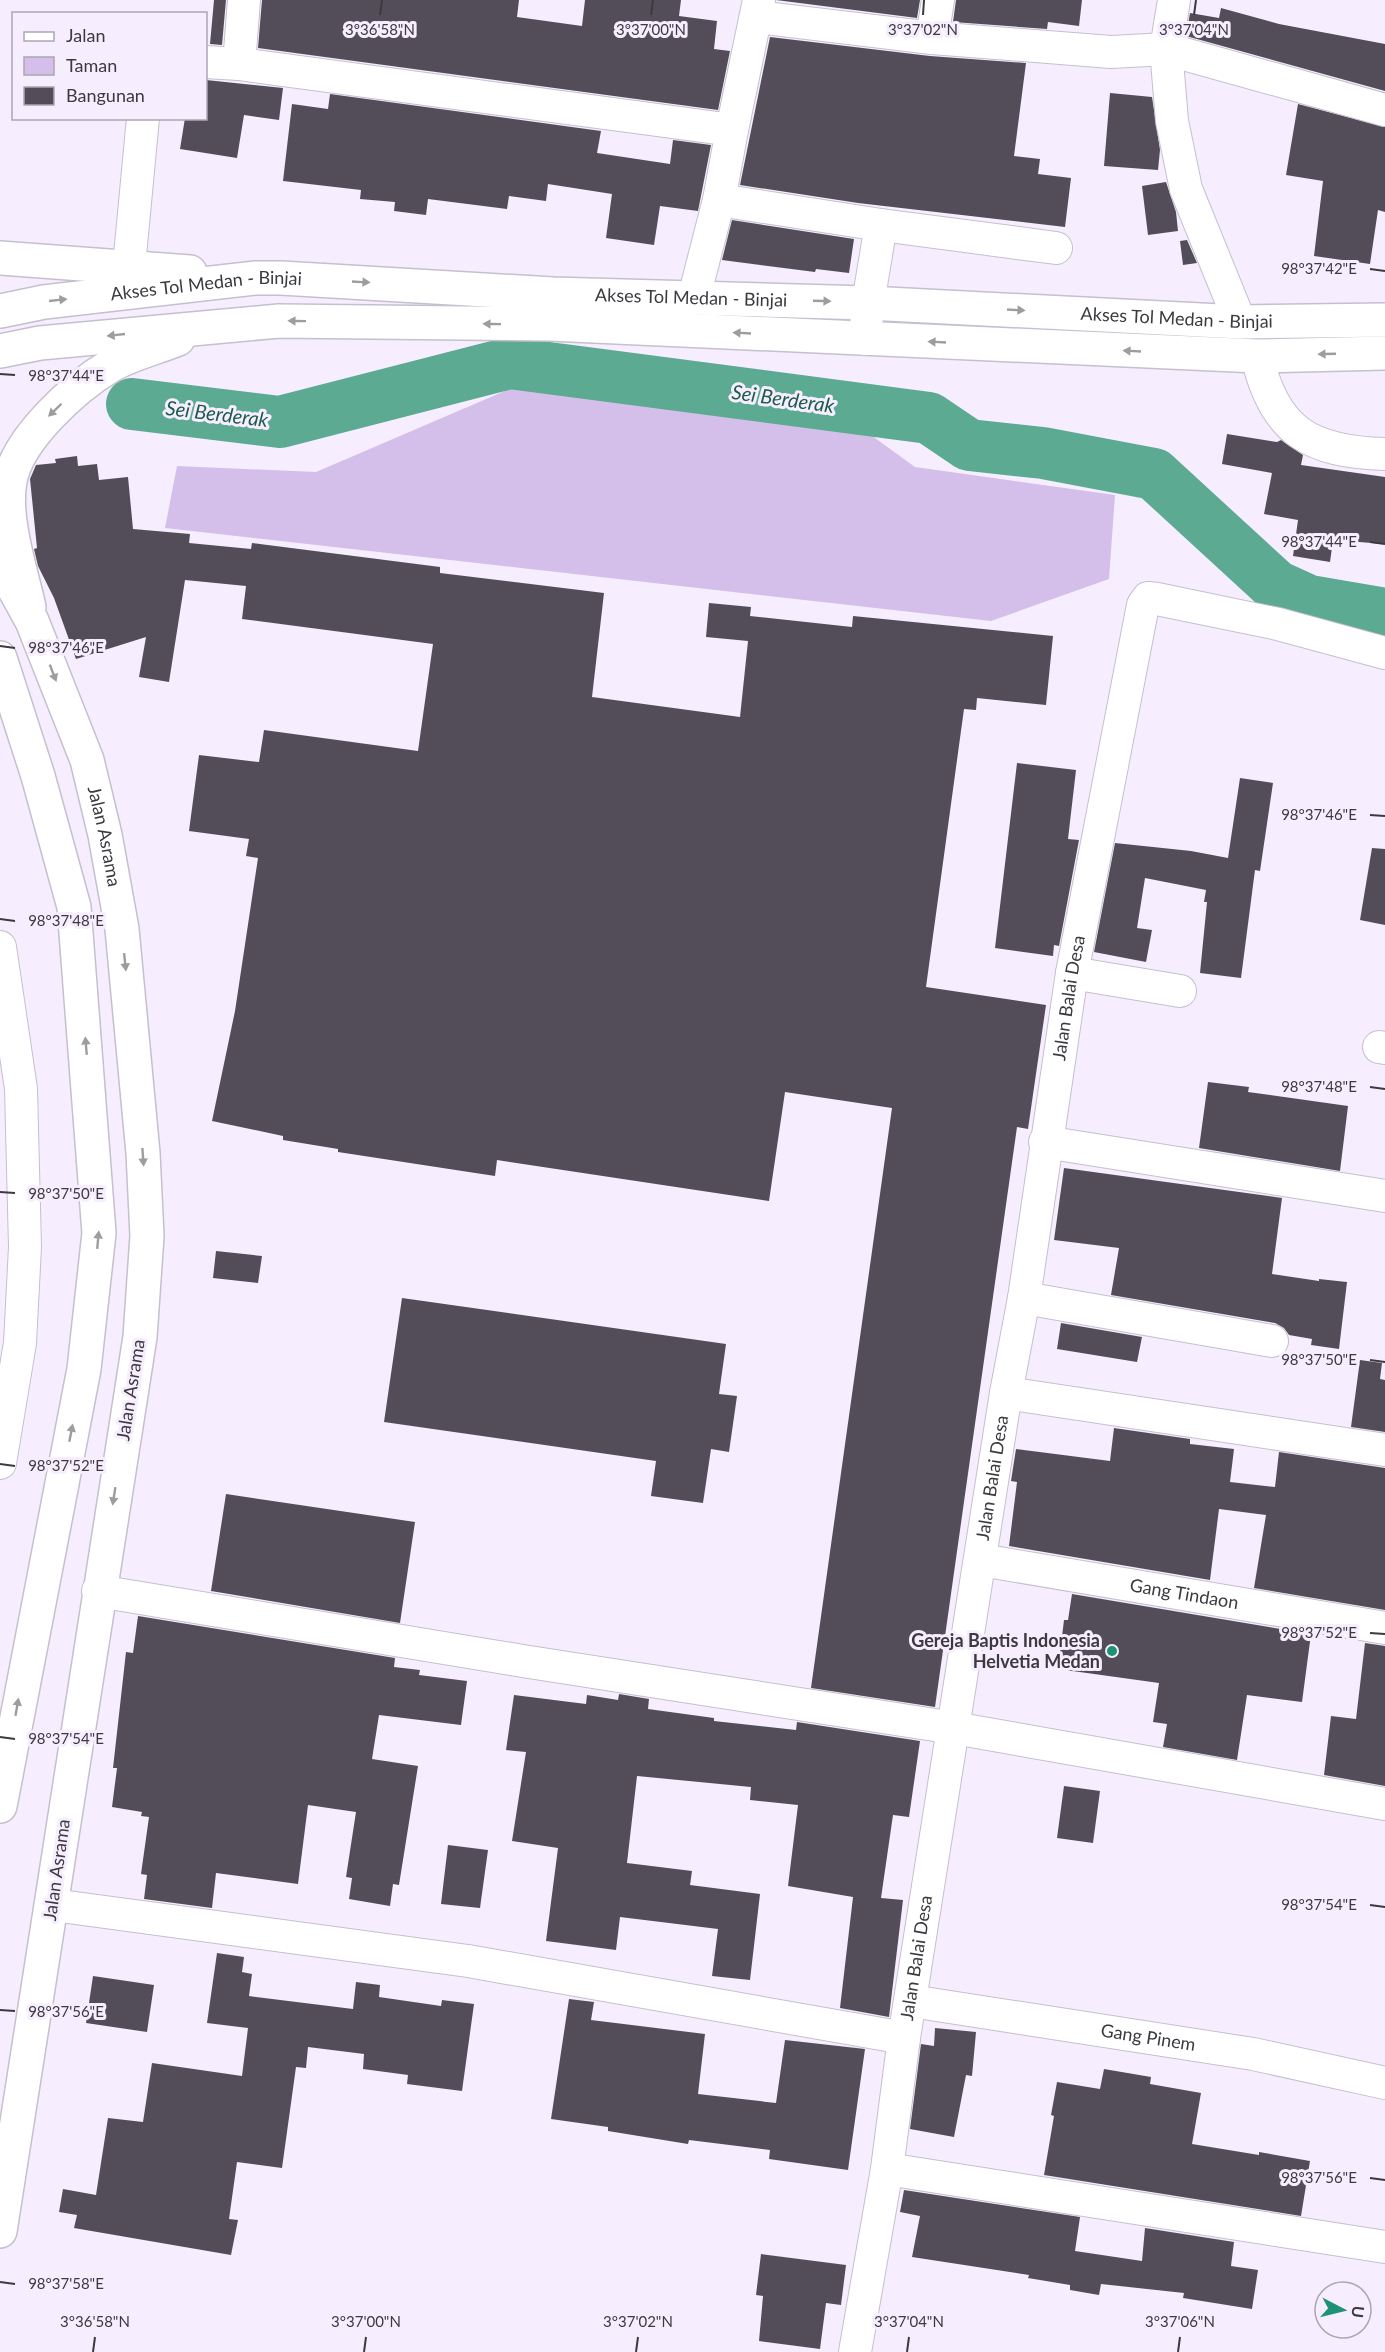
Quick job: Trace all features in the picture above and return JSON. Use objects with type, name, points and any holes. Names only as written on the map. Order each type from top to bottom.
[{"type":"main road","points":[[0,258],[129,266],[256,279]]},
{"type":"main road","name":"Akses Tol Medan - Binjai","points":[[0,310],[44,302],[256,279],[358,281],[553,294],[868,303],[1240,322],[1385,320]]},
{"type":"main road","name":"Akses Tol Medan - Binjai","points":[[0,351],[40,343],[279,321],[550,324],[1257,356],[1385,353]]},
{"type":"main road","points":[[32,621],[10,516],[10,480],[24,448],[53,411],[111,366],[216,325]]},
{"type":"main road","name":"Jalan Asrama","points":[[0,564],[32,621],[87,760],[105,835],[122,929],[143,1153],[147,1236],[140,1337],[98,1591],[52,1905],[0,2231]]},
{"type":"main road","points":[[0,658],[38,776],[74,908],[99,1233],[84,1368],[0,1806]]},
{"type":"street","points":[[238,64],[244,0]]},
{"type":"street","points":[[932,38],[938,0]]},
{"type":"street","points":[[1174,0],[1166,49],[1172,121],[1186,189],[1240,322]]},
{"type":"street","points":[[693,297],[719,200],[758,8],[932,38],[1112,52],[1166,49],[1385,110]]},
{"type":"street","points":[[207,62],[238,64],[732,130]]},
{"type":"street","points":[[129,266],[143,120]]},
{"type":"street","points":[[719,200],[881,225],[1056,248]]},
{"type":"street","points":[[865,339],[868,303],[881,225]]},
{"type":"street","points":[[1257,356],[1262,378],[1277,411],[1294,429],[1329,448],[1385,454]]},
{"type":"street","name":"Jalan Balai Desa","points":[[855,2352],[887,2169],[904,2038],[1006,1393],[1024,1298],[1045,1142],[1072,973],[1143,605],[1148,598],[1157,599],[1278,624],[1385,653]]},
{"type":"street","points":[[0,947],[21,1089],[25,1247],[10,1341],[0,1463]]},
{"type":"street","points":[[1072,973],[1180,991]]},
{"type":"street","points":[[1045,1142],[1385,1196]]},
{"type":"street","points":[[1024,1298],[1272,1341]]},
{"type":"street","points":[[1006,1393],[1385,1450]]},
{"type":"street","name":"Gang Tindaon","points":[[981,1560],[1385,1628]]},
{"type":"street","points":[[98,1591],[529,1662],[954,1728],[1385,1804]]},
{"type":"street","points":[[52,1905],[468,1961],[904,2038]]},
{"type":"street","name":"Gang Pinem","points":[[911,2001],[1253,2054],[1385,2083]]},
{"type":"street","points":[[887,2169],[1385,2247]]},
{"type":"green space","points":[[526,382],[864,430],[915,467],[1115,495],[1109,579],[991,621],[165,528],[177,466],[316,472]]},
{"type":"building","points":[[214,0],[226,0],[222,45],[210,44]]},
{"type":"building","points":[[262,0],[519,0],[517,17],[582,26],[585,0],[681,0],[679,16],[717,21],[714,49],[730,51],[718,110],[258,48]]},
{"type":"building","points":[[776,0],[920,0],[917,18]]},
{"type":"building","points":[[956,0],[1082,0],[1079,26],[1048,22],[1047,29],[953,22]]},
{"type":"building","points":[[1221,8],[1279,24],[1385,44],[1385,91],[1186,36],[1190,13],[1219,18]]},
{"type":"building","points":[[770,37],[930,56],[1026,63],[1014,156],[1040,159],[1038,174],[1071,178],[1065,227],[858,203],[740,185]]},
{"type":"building","points":[[207,80],[283,88],[279,120],[244,115],[237,158],[180,149],[185,120],[207,120]]},
{"type":"building","points":[[1110,93],[1152,97],[1160,150],[1158,170],[1104,166]]},
{"type":"building","points":[[330,94],[601,131],[597,153],[670,164],[673,140],[711,145],[698,211],[660,206],[654,245],[606,238],[612,194],[548,184],[546,201],[509,196],[507,209],[428,199],[426,215],[394,211],[395,202],[360,199],[361,190],[283,181],[292,104],[328,109]]},
{"type":"building","points":[[1298,104],[1385,127],[1385,212],[1378,210],[1370,264],[1314,256],[1323,181],[1286,175]]},
{"type":"building","points":[[1166,182],[1176,212],[1178,231],[1148,235],[1142,186]]},
{"type":"building","points":[[732,220],[854,239],[849,273],[816,269],[815,272],[722,260]]},
{"type":"building","points":[[1187,240],[1197,263],[1183,265],[1180,241]]},
{"type":"building","points":[[1227,434],[1277,442],[1281,440],[1303,455],[1301,465],[1385,477],[1385,544],[1333,540],[1330,562],[1293,556],[1298,520],[1264,514],[1272,473],[1222,464]]},
{"type":"building","points":[[77,456],[78,466],[97,464],[99,480],[128,477],[133,529],[190,534],[189,543],[251,549],[252,543],[440,567],[440,573],[604,593],[592,697],[740,717],[748,641],[706,637],[709,603],[751,607],[750,616],[852,627],[853,616],[1053,636],[1046,705],[977,698],[976,710],[964,709],[926,987],[1046,1005],[1028,1129],[1017,1127],[935,1707],[811,1688],[892,1108],[785,1092],[769,1201],[497,1160],[495,1176],[338,1152],[338,1149],[283,1140],[283,1136],[212,1121],[235,1011],[258,858],[246,856],[249,839],[189,831],[199,755],[259,762],[264,730],[418,751],[433,644],[242,619],[246,586],[185,580],[169,682],[139,677],[146,637],[76,659],[54,598],[38,566],[34,549],[37,548],[30,479],[36,465],[56,463],[55,459]]},
{"type":"building","points":[[1017,763],[1076,770],[1068,839],[1079,840],[1059,946],[1054,945],[1053,956],[995,948]]},
{"type":"building","points":[[1240,778],[1273,783],[1260,871],[1255,870],[1241,978],[1200,973],[1207,902],[1204,902],[1206,890],[1145,878],[1137,928],[1152,930],[1146,962],[1094,952],[1115,843],[1191,851],[1228,858]]},
{"type":"building","points":[[1372,848],[1385,849],[1385,925],[1360,920]]},
{"type":"building","points":[[1208,1082],[1249,1087],[1248,1092],[1348,1106],[1340,1171],[1199,1148]]},
{"type":"building","points":[[1064,1168],[1282,1198],[1272,1274],[1319,1281],[1319,1279],[1347,1282],[1339,1349],[1311,1345],[1312,1339],[1289,1335],[1284,1328],[1275,1323],[1111,1295],[1119,1248],[1054,1240]]},
{"type":"building","points":[[216,1251],[262,1256],[258,1283],[213,1278]]},
{"type":"building","points":[[402,1298],[726,1344],[719,1394],[737,1396],[729,1452],[711,1449],[703,1503],[651,1496],[656,1461],[384,1422]]},
{"type":"building","points":[[1061,1323],[1142,1337],[1137,1362],[1057,1349]]},
{"type":"building","points":[[1360,1360],[1382,1363],[1380,1379],[1385,1380],[1385,1432],[1351,1427]]},
{"type":"building","points":[[1114,1428],[1190,1439],[1190,1444],[1234,1449],[1230,1482],[1275,1487],[1279,1452],[1385,1468],[1385,1610],[1254,1588],[1266,1515],[1219,1509],[1210,1580],[1009,1546],[1017,1482],[1011,1481],[1016,1449],[1110,1461]]},
{"type":"building","points":[[226,1494],[415,1522],[400,1623],[211,1591]]},
{"type":"building","points":[[1072,1594],[1311,1634],[1302,1702],[1247,1695],[1237,1760],[1163,1747],[1167,1724],[1153,1722],[1159,1683],[1058,1669],[1064,1620],[1068,1620]]},
{"type":"building","points":[[138,1616],[395,1658],[394,1667],[420,1670],[419,1675],[467,1681],[461,1725],[379,1715],[372,1759],[418,1766],[399,1885],[393,1884],[390,1906],[349,1899],[352,1878],[346,1877],[356,1812],[308,1805],[298,1884],[216,1873],[212,1908],[144,1899],[147,1875],[141,1874],[149,1817],[141,1816],[142,1812],[112,1807],[117,1768],[113,1768],[126,1652],[133,1653]]},
{"type":"building","points":[[1365,1643],[1385,1646],[1385,1786],[1324,1775],[1331,1716],[1356,1719]]},
{"type":"building","points":[[619,1694],[649,1699],[648,1709],[714,1718],[714,1721],[796,1730],[797,1722],[920,1741],[909,1817],[893,1815],[881,1898],[903,1900],[889,2017],[840,2008],[853,1897],[788,1886],[798,1805],[750,1800],[751,1787],[637,1776],[627,1863],[692,1871],[690,1885],[760,1894],[750,1980],[712,1976],[718,1929],[620,1917],[616,1950],[546,1941],[558,1848],[512,1841],[526,1752],[506,1750],[514,1695],[586,1704],[587,1695],[618,1700]]},
{"type":"building","points":[[1064,1786],[1100,1791],[1093,1843],[1057,1838]]},
{"type":"building","points":[[448,1845],[488,1850],[480,1908],[441,1904]]},
{"type":"building","points":[[217,1953],[244,1957],[242,1972],[252,1974],[249,1996],[353,2009],[356,1982],[380,1985],[379,1997],[441,2006],[442,2000],[474,2004],[462,2091],[407,2084],[408,2075],[363,2069],[364,2054],[308,2047],[306,2068],[296,2067],[282,2168],[237,2162],[229,2219],[238,2220],[231,2255],[74,2228],[77,2215],[59,2212],[63,2189],[96,2195],[108,2118],[143,2122],[152,2063],[242,2076],[248,2028],[207,2023]]},
{"type":"building","points":[[93,1976],[154,1985],[147,2032],[86,2023]]},
{"type":"building","points":[[569,1999],[594,2002],[591,2020],[705,2034],[698,2094],[776,2103],[785,2040],[865,2049],[848,2170],[769,2159],[770,2150],[689,2140],[688,2144],[608,2131],[608,2127],[551,2119]]},
{"type":"building","points":[[935,2028],[976,2032],[972,2076],[966,2075],[954,2137],[910,2129],[921,2044],[934,2046]]},
{"type":"building","points":[[1104,2069],[1151,2077],[1150,2084],[1201,2093],[1192,2144],[1310,2161],[1301,2216],[1044,2175],[1057,2082],[1100,2089]]},
{"type":"building","points":[[904,2190],[1080,2217],[1075,2251],[1142,2261],[1145,2228],[1234,2242],[1231,2266],[1258,2270],[1252,2309],[1183,2298],[1184,2293],[1101,2284],[1099,2295],[1070,2290],[1070,2285],[1028,2278],[1029,2275],[912,2257],[920,2216],[900,2212]]},
{"type":"building","points":[[761,2254],[846,2265],[841,2305],[826,2303],[820,2349],[759,2341],[763,2296],[756,2295]]},
{"type":"waterway","name":"Sei Berderak","points":[[132,404],[280,422],[510,363],[929,418],[969,445],[1043,453],[1154,474],[1276,586],[1309,601],[1385,614]]},
{"type":"place","name":"Gereja Baptis Indonesia Helvetia Medan","points":[[1112,1651]]}]
